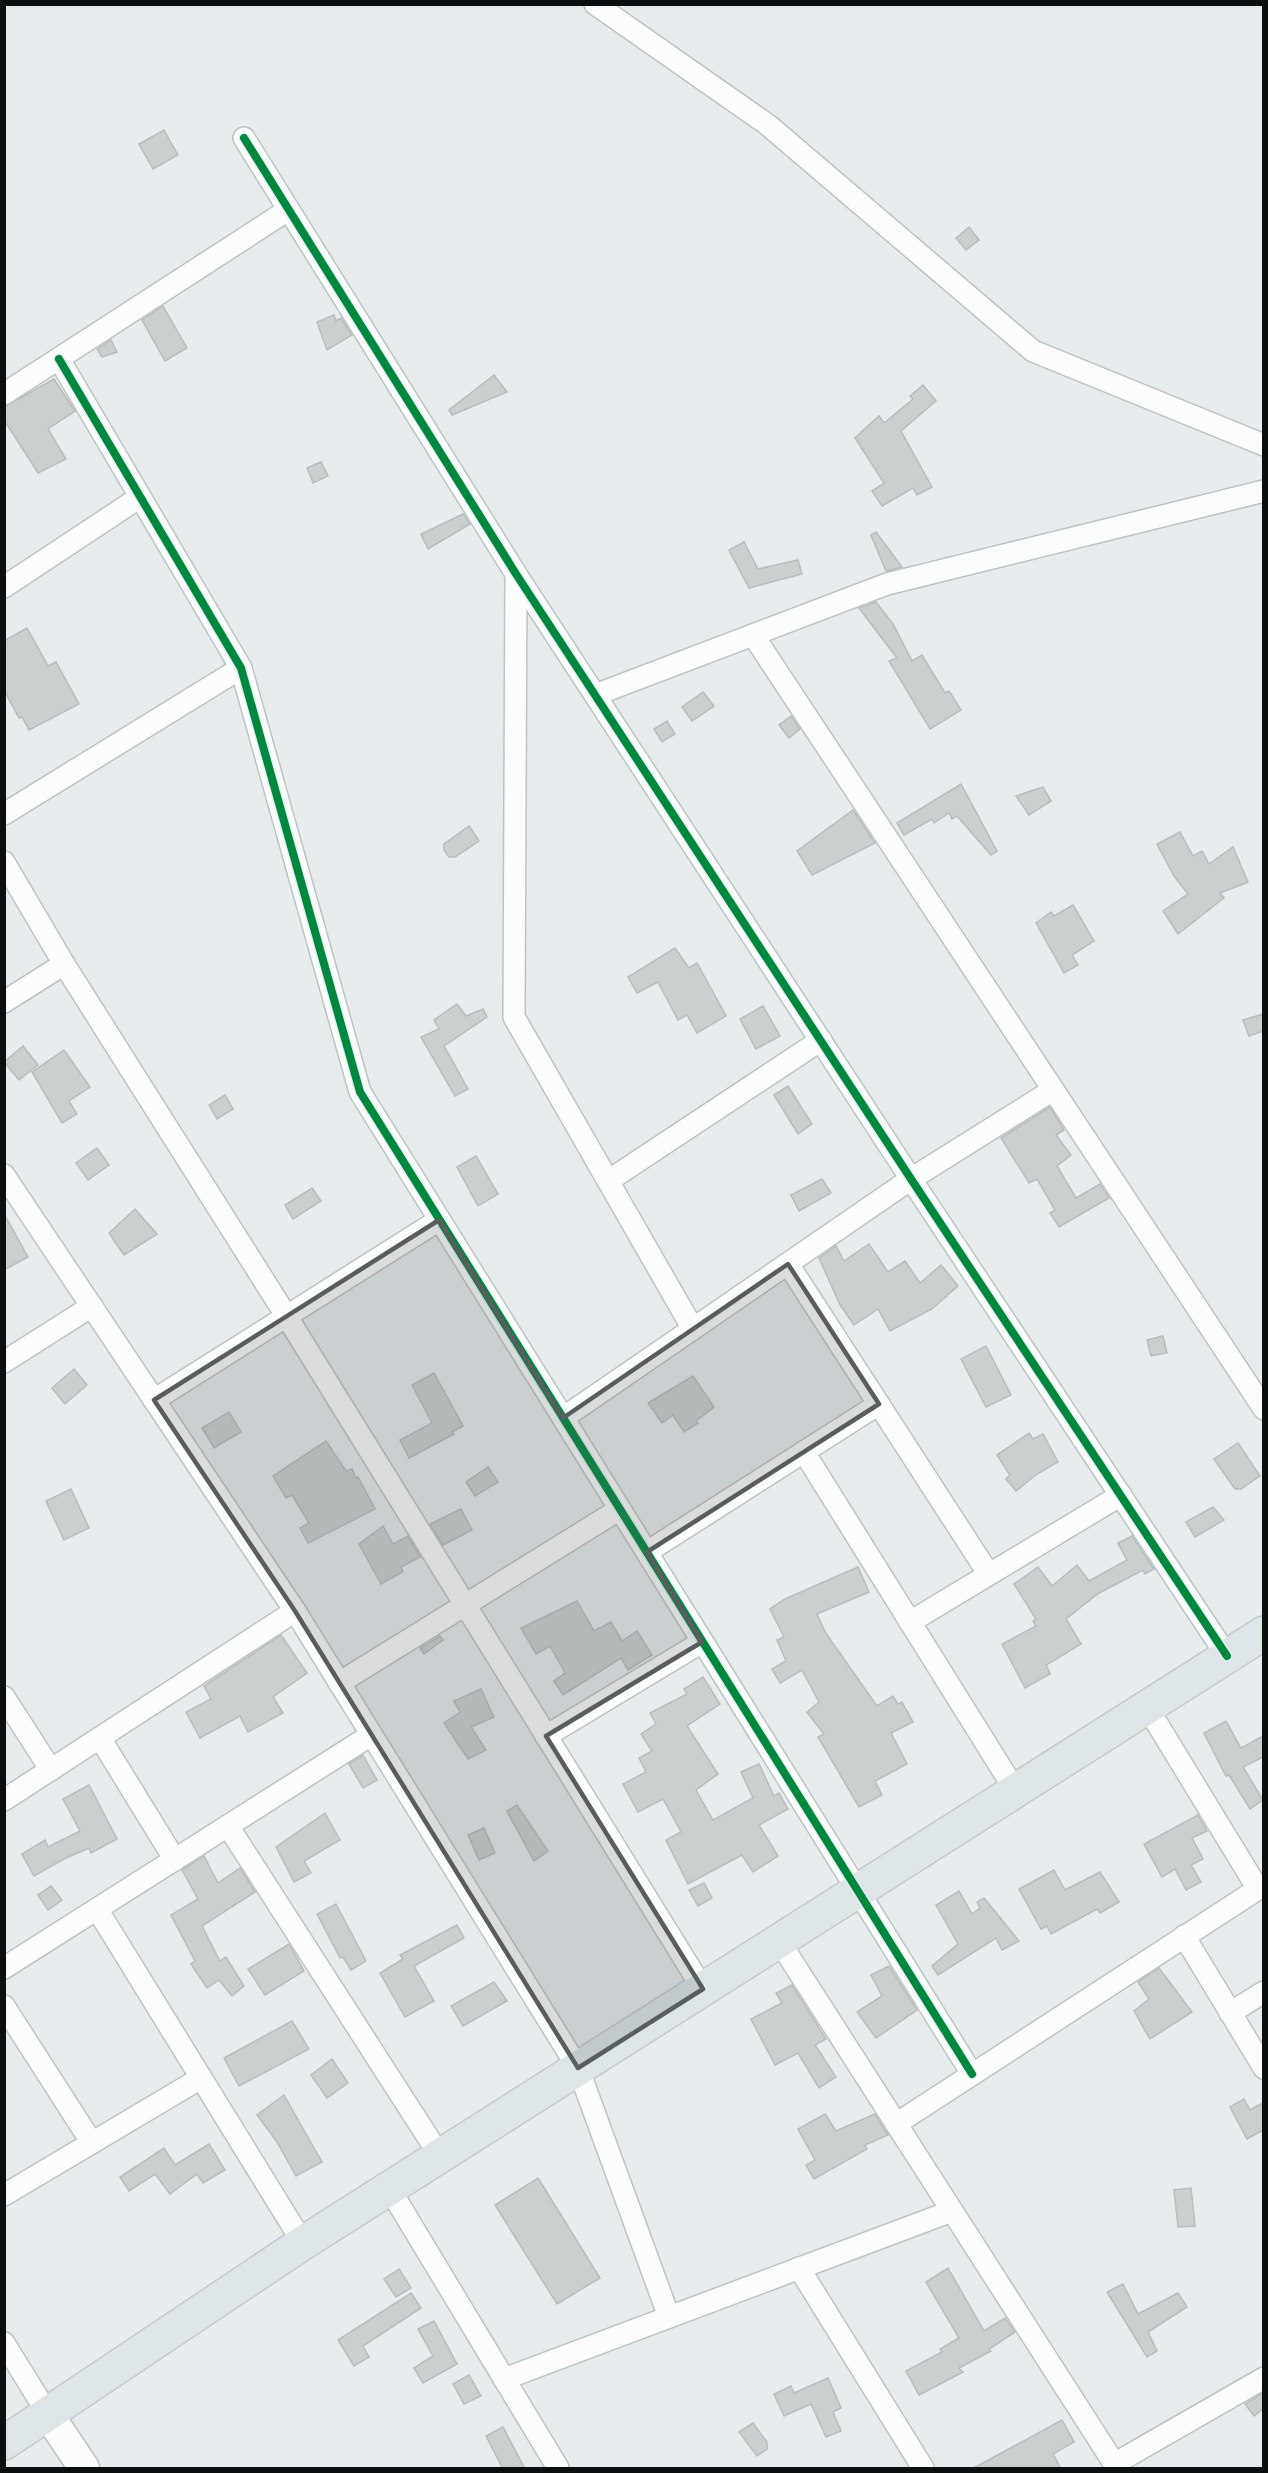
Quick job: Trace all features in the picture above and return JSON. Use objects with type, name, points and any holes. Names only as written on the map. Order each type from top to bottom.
[{"type":"main road","points":[[4,2443],[303,2243],[1263,1633]]},
{"type":"street","points":[[595,4],[768,125],[1033,351],[1263,445]]},
{"type":"street","points":[[244,138],[516,574],[911,1179],[1227,1656]]},
{"type":"street","points":[[4,394],[288,210]]},
{"type":"street","points":[[59,359],[241,668],[360,1092],[972,2074]]},
{"type":"street","points":[[595,695],[887,584],[1263,491]]},
{"type":"street","points":[[4,587],[140,497]]},
{"type":"street","points":[[516,574],[514,1017],[693,1329]]},
{"type":"street","points":[[753,635],[1263,1409]]},
{"type":"street","points":[[4,814],[241,668]]},
{"type":"street","points":[[4,862],[64,964],[287,1317],[702,1989]]},
{"type":"street","points":[[4,1002],[64,964]]},
{"type":"street","points":[[608,1181],[821,1040]]},
{"type":"street","points":[[563,1418],[911,1179],[1053,1090]]},
{"type":"street","points":[[4,1175],[295,1611],[578,2068],[669,2317]]},
{"type":"street","points":[[154,1400],[439,1220]]},
{"type":"street","points":[[788,1264],[988,1573]]},
{"type":"street","points":[[4,1362],[92,1306]]},
{"type":"street","points":[[647,1552],[879,1404]]},
{"type":"street","points":[[804,1452],[1015,1790]]},
{"type":"street","points":[[910,1622],[1121,1495]]},
{"type":"street","points":[[339,1683],[620,1509]]},
{"type":"street","points":[[4,1800],[295,1611]]},
{"type":"street","points":[[546,1736],[702,1642]]},
{"type":"street","points":[[4,1697],[51,1770]]},
{"type":"street","points":[[896,2124],[1261,1887],[1147,1707]]},
{"type":"street","points":[[4,1968],[371,1735]]},
{"type":"street","points":[[100,1738],[175,1860]]},
{"type":"street","points":[[228,1826],[440,2156]]},
{"type":"street","points":[[97,1909],[303,2243]]},
{"type":"street","points":[[1184,1936],[1263,2068]]},
{"type":"street","points":[[779,1941],[1115,2466],[1263,2378]]},
{"type":"street","points":[[1230,2013],[1263,1992]]},
{"type":"street","points":[[4,2007],[92,2143]]},
{"type":"street","points":[[4,2195],[201,2078]]},
{"type":"street","points":[[389,2188],[558,2469]]},
{"type":"street","points":[[504,2379],[952,2211]]},
{"type":"street","points":[[799,2268],[923,2469]]},
{"type":"street","points":[[4,2343],[84,2469]]},
{"type":"highlighted area","points":[[439,1220],[563,1418],[788,1264],[879,1404],[647,1552],[702,1642],[546,1736],[703,1989],[578,2068],[295,1611],[154,1400]]},
{"type":"building","points":[[164,130],[178,155],[153,169],[139,144]]},
{"type":"building","points":[[969,227],[979,240],[966,250],[956,238]]},
{"type":"building","points":[[163,306],[187,348],[165,361],[142,320]]},
{"type":"building","points":[[334,315],[336,321],[341,318],[352,335],[327,350],[317,322]]},
{"type":"building","points":[[111,340],[117,352],[102,357],[97,349]]},
{"type":"building","points":[[494,375],[507,392],[452,415],[449,410]]},
{"type":"building","points":[[54,379],[75,411],[48,429],[66,459],[38,473],[4,420],[4,407]]},
{"type":"building","points":[[923,385],[936,401],[901,431],[932,487],[917,495],[913,488],[882,506],[872,491],[884,483],[855,438],[879,416],[884,423],[913,399],[910,396]]},
{"type":"building","points":[[321,462],[328,476],[313,483],[307,468]]},
{"type":"building","points":[[463,514],[470,524],[428,549],[421,534]]},
{"type":"building","points":[[876,532],[902,567],[886,571],[871,535]]},
{"type":"building","points":[[744,542],[758,569],[798,560],[802,574],[749,588],[729,550]]},
{"type":"building","points":[[876,602],[893,624],[912,661],[922,655],[945,693],[949,691],[961,710],[930,729],[889,661],[897,658],[859,608]]},
{"type":"building","points":[[27,628],[48,666],[56,662],[79,704],[29,730],[22,717],[19,718],[4,690],[4,641]]},
{"type":"building","points":[[703,692],[714,706],[692,721],[682,707]]},
{"type":"building","points":[[791,716],[800,729],[789,738],[779,725]]},
{"type":"building","points":[[667,721],[675,734],[662,742],[654,729]]},
{"type":"building","points":[[961,784],[997,851],[991,855],[957,816],[952,819],[949,813],[934,823],[932,819],[904,835],[897,823]]},
{"type":"building","points":[[1043,787],[1051,801],[1029,815],[1016,796]]},
{"type":"building","points":[[853,810],[875,843],[812,875],[797,851]]},
{"type":"building","points":[[469,826],[479,841],[455,857],[449,857],[444,850],[444,844]]},
{"type":"building","points":[[1180,832],[1193,856],[1202,851],[1209,864],[1233,847],[1248,882],[1220,893],[1224,898],[1178,934],[1163,911],[1188,894],[1174,876],[1157,844]]},
{"type":"building","points":[[1073,905],[1094,941],[1072,955],[1078,965],[1064,973],[1036,923],[1051,912],[1054,916]]},
{"type":"building","points":[[675,948],[689,968],[697,963],[726,1016],[697,1033],[687,1015],[678,1020],[658,982],[637,993],[628,977]]},
{"type":"building","points":[[457,1004],[466,1016],[483,1009],[487,1017],[444,1046],[468,1089],[455,1096],[421,1037],[439,1029],[434,1020]]},
{"type":"building","points":[[763,1006],[780,1036],[756,1049],[740,1019]]},
{"type":"building","points":[[1263,1014],[1263,1031],[1249,1036],[1243,1020]]},
{"type":"building","points":[[23,1046],[38,1065],[19,1080],[4,1062]]},
{"type":"building","points":[[64,1050],[90,1087],[69,1101],[77,1114],[62,1123],[32,1072]]},
{"type":"building","points":[[788,1086],[812,1124],[798,1134],[774,1095]]},
{"type":"building","points":[[225,1095],[233,1109],[217,1119],[209,1105]]},
{"type":"building","points":[[1050,1107],[1064,1130],[1056,1135],[1071,1155],[1057,1166],[1076,1198],[1100,1184],[1109,1198],[1059,1227],[1050,1213],[1055,1210],[1037,1179],[1029,1183],[1001,1138]]},
{"type":"building","points":[[97,1148],[109,1165],[88,1180],[76,1163]]},
{"type":"building","points":[[476,1156],[498,1194],[478,1206],[457,1167]]},
{"type":"building","points":[[822,1179],[831,1193],[799,1211],[791,1195]]},
{"type":"building","points":[[312,1188],[321,1201],[293,1219],[285,1205]]},
{"type":"building","points":[[135,1209],[157,1234],[124,1255],[109,1233]]},
{"type":"building","points":[[4,1214],[28,1257],[4,1270]]},
{"type":"building","points":[[869,1244],[888,1272],[905,1261],[920,1283],[941,1265],[958,1286],[932,1309],[890,1331],[878,1309],[854,1325],[840,1305],[819,1258],[836,1246],[844,1261]]},
{"type":"building","points":[[1163,1336],[1167,1353],[1151,1356],[1147,1340]]},
{"type":"building","points":[[986,1346],[1011,1395],[986,1407],[961,1359]]},
{"type":"building","points":[[74,1369],[87,1385],[65,1404],[52,1388]]},
{"type":"building","points":[[434,1373],[463,1426],[452,1432],[454,1434],[409,1458],[400,1440],[432,1423],[412,1385]]},
{"type":"building","points":[[693,1376],[714,1407],[696,1421],[698,1423],[684,1432],[673,1415],[662,1423],[648,1403]]},
{"type":"building","points":[[229,1412],[241,1432],[214,1448],[202,1428]]},
{"type":"building","points":[[1029,1433],[1033,1439],[1043,1434],[1058,1462],[1037,1474],[1016,1491],[1006,1479],[1010,1475],[997,1455]]},
{"type":"building","points":[[326,1441],[346,1471],[352,1469],[356,1478],[358,1477],[375,1509],[308,1543],[300,1528],[309,1523],[292,1495],[286,1498],[273,1476]]},
{"type":"building","points":[[1238,1443],[1260,1476],[1241,1489],[1235,1489],[1214,1459]]},
{"type":"building","points":[[488,1467],[498,1482],[475,1496],[466,1482]]},
{"type":"building","points":[[71,1489],[89,1528],[64,1540],[46,1501]]},
{"type":"building","points":[[1213,1507],[1224,1520],[1195,1537],[1186,1522]]},
{"type":"building","points":[[461,1509],[472,1530],[443,1545],[430,1524]]},
{"type":"building","points":[[383,1526],[393,1544],[408,1536],[420,1557],[401,1567],[403,1572],[381,1584],[359,1544]]},
{"type":"building","points":[[1132,1536],[1154,1569],[1145,1574],[1143,1570],[1099,1593],[1066,1619],[1081,1644],[1046,1665],[1050,1674],[1025,1688],[1002,1644],[1036,1626],[1033,1621],[1036,1619],[1014,1584],[1038,1567],[1052,1586],[1077,1565],[1089,1581],[1127,1560],[1118,1543]]},
{"type":"building","points":[[858,1567],[869,1592],[817,1614],[825,1632],[877,1706],[893,1696],[898,1704],[902,1702],[913,1722],[891,1733],[907,1764],[875,1781],[882,1795],[859,1807],[818,1737],[824,1734],[807,1712],[819,1702],[802,1670],[780,1683],[772,1669],[786,1661],[777,1640],[784,1637],[770,1609],[785,1599]]},
{"type":"building","points":[[577,1601],[594,1631],[611,1622],[622,1641],[637,1631],[652,1655],[628,1670],[621,1658],[563,1695],[554,1681],[565,1673],[550,1646],[536,1654],[521,1628]]},
{"type":"building","points":[[281,1635],[307,1673],[273,1697],[283,1713],[248,1732],[240,1716],[200,1738],[186,1712],[211,1699],[204,1686]]},
{"type":"building","points":[[440,1636],[443,1640],[424,1654],[420,1648]]},
{"type":"building","points":[[703,1677],[720,1704],[687,1726],[718,1774],[696,1790],[713,1820],[753,1798],[741,1772],[759,1764],[774,1796],[779,1793],[788,1809],[759,1825],[778,1856],[753,1872],[742,1855],[688,1884],[666,1840],[681,1832],[663,1799],[638,1812],[623,1784],[646,1772],[639,1758],[652,1751],[641,1734],[656,1724],[650,1713],[687,1694],[684,1689]]},
{"type":"building","points":[[481,1689],[494,1717],[471,1727],[486,1750],[468,1759],[444,1723],[460,1712],[454,1701]]},
{"type":"building","points":[[1226,1721],[1241,1748],[1263,1736],[1263,1757],[1243,1767],[1263,1800],[1250,1809],[1229,1775],[1226,1776],[1204,1733]]},
{"type":"building","points":[[363,1755],[377,1780],[363,1788],[349,1764]]},
{"type":"building","points":[[89,1785],[117,1839],[91,1853],[89,1848],[64,1859],[34,1876],[22,1854],[45,1840],[48,1847],[80,1831],[63,1799]]},
{"type":"building","points":[[517,1805],[548,1851],[534,1861],[507,1811]]},
{"type":"building","points":[[325,1813],[340,1840],[304,1861],[311,1873],[294,1882],[276,1847]]},
{"type":"building","points":[[1198,1815],[1207,1831],[1192,1838],[1203,1859],[1191,1865],[1201,1882],[1186,1890],[1175,1869],[1162,1877],[1144,1844]]},
{"type":"building","points":[[484,1828],[495,1853],[479,1860],[468,1835]]},
{"type":"building","points":[[204,1856],[218,1883],[240,1868],[255,1892],[202,1926],[220,1961],[226,1957],[244,1986],[232,1996],[219,1980],[207,1988],[191,1964],[195,1961],[171,1915],[198,1899],[182,1870]]},
{"type":"building","points":[[1054,1870],[1065,1890],[1100,1872],[1119,1902],[1100,1913],[1097,1909],[1051,1934],[1047,1926],[1041,1929],[1019,1889]]},
{"type":"building","points":[[704,1883],[712,1898],[698,1906],[689,1890]]},
{"type":"building","points":[[51,1886],[62,1900],[48,1910],[38,1895]]},
{"type":"building","points":[[959,1891],[972,1914],[980,1908],[977,1902],[984,1898],[1019,1941],[1002,1950],[996,1938],[938,1975],[932,1966],[958,1944],[936,1905]]},
{"type":"building","points":[[336,1904],[366,1961],[351,1970],[343,1957],[340,1958],[317,1914]]},
{"type":"building","points":[[457,1925],[464,1938],[414,1966],[434,2001],[405,2017],[380,1973],[403,1959],[400,1955]]},
{"type":"building","points":[[289,1944],[304,1971],[265,1995],[248,1969]]},
{"type":"building","points":[[889,1966],[917,2010],[876,2038],[857,2012],[882,1996],[871,1975]]},
{"type":"building","points":[[1159,1968],[1192,2012],[1150,2039],[1134,2011],[1149,1999],[1138,1982]]},
{"type":"building","points":[[494,1982],[507,2001],[463,2026],[451,2006]]},
{"type":"building","points":[[792,1985],[826,2039],[815,2045],[836,2077],[819,2088],[798,2053],[775,2065],[751,2019],[782,2003],[776,1993]]},
{"type":"building","points":[[292,2021],[309,2049],[239,2086],[224,2058]]},
{"type":"building","points":[[332,2059],[348,2083],[327,2098],[311,2075]]},
{"type":"building","points":[[284,2095],[322,2162],[296,2176],[277,2142],[257,2115]]},
{"type":"building","points":[[1244,2099],[1250,2110],[1263,2103],[1263,2130],[1247,2139],[1230,2107]]},
{"type":"building","points":[[825,2114],[836,2131],[875,2114],[888,2135],[865,2145],[867,2149],[814,2179],[806,2165],[815,2160],[798,2129]]},
{"type":"building","points":[[209,2144],[225,2170],[203,2183],[197,2174],[170,2194],[155,2174],[129,2191],[120,2177],[164,2148],[175,2165]]},
{"type":"building","points":[[538,2178],[600,2278],[557,2304],[495,2205]]},
{"type":"building","points":[[1191,2188],[1195,2226],[1178,2227],[1174,2190]]},
{"type":"building","points":[[948,2268],[984,2331],[1005,2318],[1015,2332],[989,2349],[991,2351],[959,2368],[963,2372],[919,2395],[906,2371],[942,2352],[940,2349],[959,2338],[926,2282]]},
{"type":"building","points":[[399,2269],[411,2288],[396,2297],[384,2279]]},
{"type":"building","points":[[1123,2284],[1138,2314],[1178,2293],[1187,2307],[1148,2332],[1157,2351],[1147,2357],[1107,2292]]},
{"type":"building","points":[[411,2293],[421,2308],[363,2346],[369,2357],[354,2366],[338,2340]]},
{"type":"building","points":[[434,2321],[457,2364],[423,2383],[414,2368],[433,2356],[418,2329]]},
{"type":"building","points":[[469,2375],[481,2396],[464,2404],[453,2384]]},
{"type":"building","points":[[828,2378],[841,2408],[833,2412],[841,2431],[826,2437],[811,2404],[784,2416],[774,2394],[791,2386],[794,2393]]},
{"type":"building","points":[[1263,2393],[1263,2409],[1254,2416],[1245,2404]]},
{"type":"building","points":[[1062,2420],[1074,2442],[1053,2454],[1061,2469],[972,2469]]},
{"type":"building","points":[[753,2423],[767,2442],[767,2449],[757,2456],[739,2432]]},
{"type":"building","points":[[503,2427],[525,2469],[503,2469],[486,2436]]},
{"type":"cycle path","points":[[244,138],[516,574],[911,1179],[1227,1656]]},
{"type":"cycle path","points":[[59,359],[241,668],[360,1092],[972,2074]]}]
